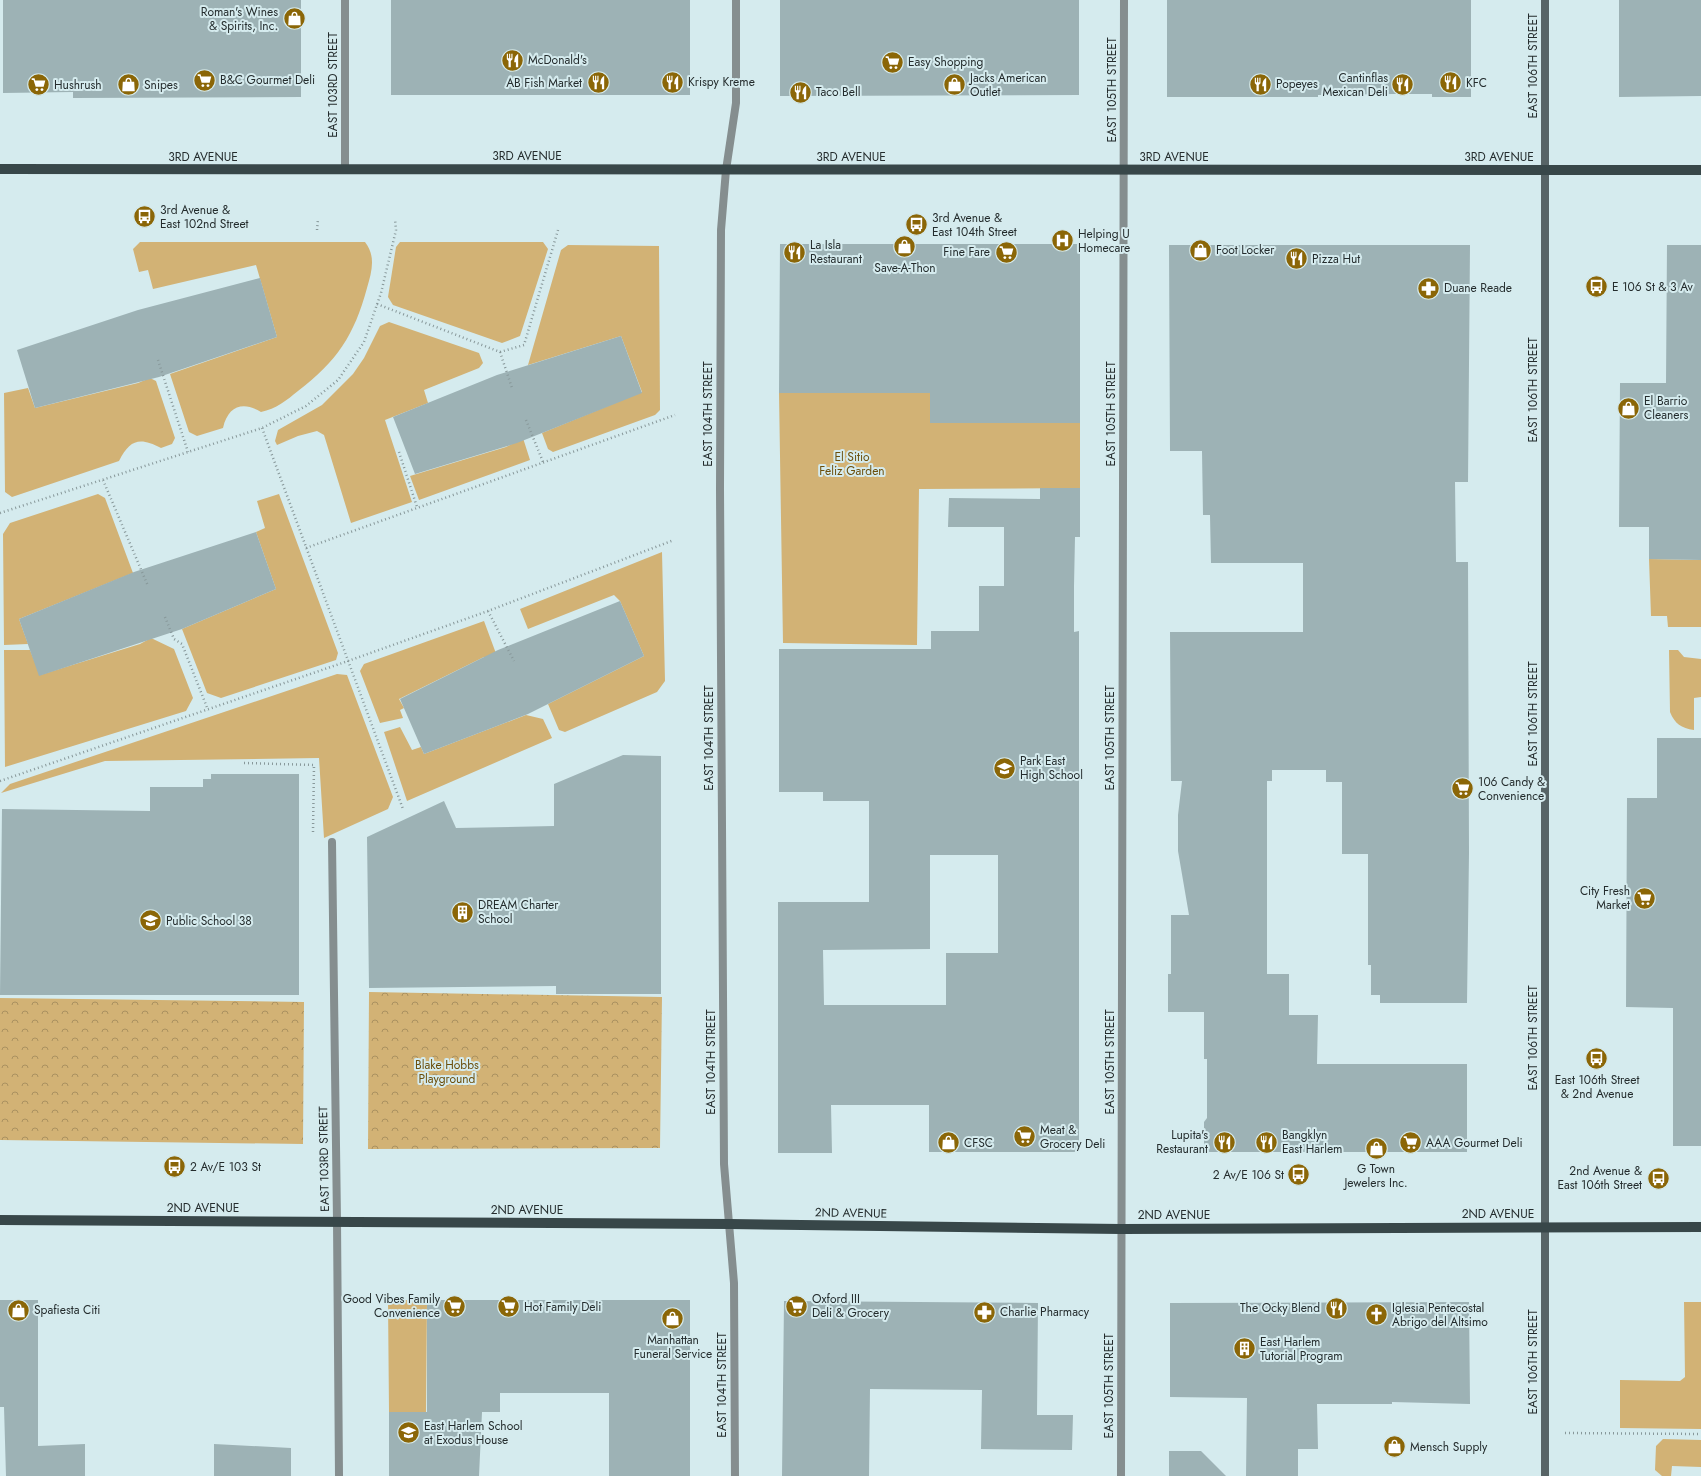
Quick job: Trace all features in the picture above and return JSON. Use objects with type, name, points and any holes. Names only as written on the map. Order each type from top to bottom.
[{"type":"main road","name":"EAST 106TH STREET","points":[[1545,0],[1545,1476]]},
{"type":"main road","name":"3RD AVENUE","points":[[0,169],[1701,170]]},
{"type":"main road","name":"2ND AVENUE","points":[[0,1220],[730,1224],[1121,1229],[1701,1227]]},
{"type":"street","name":"EAST 103RD STREET","points":[[345,0],[345,169]]},
{"type":"street","name":"EAST 104TH STREET","points":[[734,1476],[734,1283],[724,1164],[720,497],[721,230],[726,170],[736,103],[736,0]]},
{"type":"street","name":"EAST 105TH STREET","points":[[1121,1476],[1124,0]]},
{"type":"street","name":"EAST 103RD STREET","points":[[332,842],[339,1476]]},
{"type":"path","points":[[318,218],[318,230]]},
{"type":"path","points":[[0,513],[262,428],[306,406],[338,380],[364,342],[377,304],[396,230],[395,220]]},
{"type":"path","points":[[377,304],[500,352],[524,345],[558,230]]},
{"type":"path","points":[[500,352],[512,388]]},
{"type":"path","points":[[158,360],[188,452]]},
{"type":"path","points":[[306,548],[675,415]]},
{"type":"path","points":[[526,420],[543,462]]},
{"type":"path","points":[[262,428],[403,809]]},
{"type":"path","points":[[399,452],[417,507]]},
{"type":"path","points":[[103,480],[148,586]]},
{"type":"path","points":[[0,781],[348,662],[488,611],[674,540]]},
{"type":"path","points":[[488,611],[514,661]]},
{"type":"path","points":[[165,617],[174,639],[182,644],[208,710]]},
{"type":"path","points":[[244,763],[314,765],[313,843],[332,842]]},
{"type":"path","points":[[1545,1433],[1701,1434]]},
{"type":"green space","points":[[140,242],[365,242],[371,253],[372,264],[369,282],[362,305],[350,334],[334,358],[312,380],[285,401],[266,411],[261,412],[242,406],[232,410],[225,421],[223,428],[197,436],[189,432],[170,374],[277,337],[256,265],[153,289],[148,270],[139,272],[133,249]]},
{"type":"green space","points":[[400,242],[543,242],[548,249],[520,336],[502,343],[393,305],[388,297],[396,247]]},
{"type":"green space","points":[[568,245],[659,246],[660,410],[655,415],[553,452],[548,449],[542,433],[642,392],[621,336],[528,365],[561,250]]},
{"type":"green space","points":[[389,322],[479,353],[483,363],[479,368],[424,390],[428,403],[385,420],[412,502],[351,523],[324,435],[317,431],[298,436],[277,445],[275,441],[278,430],[322,405],[353,374],[364,358],[380,326]]},
{"type":"green space","points":[[150,378],[156,381],[175,438],[172,444],[161,448],[147,442],[136,442],[127,448],[119,461],[12,497],[5,492],[4,393],[28,388],[35,408],[138,383]]},
{"type":"green space","name":"El Sitio Feliz Garden","points":[[779,393],[930,393],[931,423],[1080,423],[1080,488],[919,489],[917,645],[783,643]]},
{"type":"green space","points":[[523,438],[530,460],[419,500],[410,476],[506,447]]},
{"type":"green space","points":[[98,494],[105,498],[133,573],[19,619],[28,644],[4,645],[3,534],[10,523]]},
{"type":"green space","points":[[279,494],[338,653],[336,660],[221,698],[207,693],[182,629],[276,589],[256,532],[265,528],[257,501]]},
{"type":"green space","points":[[662,552],[665,681],[657,692],[565,732],[559,730],[548,704],[644,656],[620,601],[614,595],[528,629],[520,609]]},
{"type":"green space","points":[[1649,559],[1701,560],[1701,627],[1668,627],[1667,616],[1651,616]]},
{"type":"green space","points":[[484,621],[501,667],[484,657],[399,699],[404,708],[400,710],[403,718],[380,723],[360,671],[364,664]]},
{"type":"green space","points":[[151,638],[174,649],[193,698],[186,711],[5,767],[4,650],[30,650],[40,675],[140,644]]},
{"type":"green space","points":[[1669,650],[1678,650],[1684,657],[1701,659],[1701,697],[1694,698],[1694,730],[1679,725],[1674,720],[1670,712]]},
{"type":"green space","points":[[337,674],[347,675],[393,797],[388,809],[324,838],[319,758],[105,761],[1,793],[10,784]]},
{"type":"green space","points":[[526,715],[543,719],[552,738],[407,801],[384,732],[400,727],[412,750],[421,747],[424,754]]},
{"type":"green space","name":"Blake Hobbs Playground","points":[[369,992],[662,997],[660,1148],[368,1149]]},
{"type":"green space","points":[[0,998],[304,1002],[303,1144],[0,1140]]},
{"type":"green space","points":[[388,1300],[427,1300],[426,1412],[389,1412]]},
{"type":"green space","points":[[1684,1302],[1701,1302],[1701,1429],[1620,1428],[1620,1380],[1680,1381],[1685,1377]]},
{"type":"green space","points":[[1663,1439],[1701,1440],[1701,1467],[1672,1466],[1671,1476],[1662,1476],[1655,1470],[1656,1446]]},
{"type":"building","points":[[3,0],[301,0],[301,97],[73,98],[73,92],[3,93]]},
{"type":"building","points":[[391,0],[690,0],[690,95],[391,95]]},
{"type":"building","points":[[780,0],[1079,0],[1079,95],[780,96]]},
{"type":"building","points":[[1167,0],[1471,0],[1471,97],[1432,97],[1432,94],[1394,94],[1318,95],[1318,97],[1167,97]]},
{"type":"building","points":[[1619,0],[1701,0],[1701,96],[1619,97]]},
{"type":"building","points":[[780,244],[1080,244],[1080,423],[930,423],[930,393],[779,393]]},
{"type":"building","points":[[1169,245],[1470,245],[1468,482],[1455,482],[1456,562],[1468,562],[1469,853],[1467,1003],[1380,1003],[1380,995],[1371,995],[1371,965],[1368,965],[1368,854],[1342,854],[1342,782],[1326,782],[1326,770],[1272,770],[1272,781],[1267,781],[1267,974],[1289,974],[1289,1015],[1318,1015],[1317,1064],[1467,1064],[1467,1152],[1204,1152],[1204,1122],[1207,1118],[1207,1059],[1204,1059],[1204,1012],[1168,1012],[1168,974],[1171,974],[1171,915],[1189,915],[1178,851],[1178,815],[1182,781],[1171,781],[1170,632],[1303,632],[1303,563],[1211,563],[1210,515],[1203,515],[1202,451],[1170,451]]},
{"type":"building","points":[[1667,245],[1701,245],[1701,560],[1649,559],[1649,527],[1619,527],[1620,383],[1666,383]]},
{"type":"building","points":[[260,278],[277,337],[159,377],[35,408],[17,350],[138,310]]},
{"type":"building","points":[[621,336],[642,393],[517,443],[415,474],[393,417],[497,375]]},
{"type":"building","points":[[1040,488],[1080,488],[1080,537],[1075,537],[1074,586],[1074,632],[1079,631],[1079,1152],[929,1152],[929,1105],[831,1105],[832,1153],[778,1153],[778,902],[869,902],[869,801],[823,801],[823,792],[779,792],[779,649],[931,649],[931,631],[979,631],[979,586],[1004,586],[1004,527],[948,527],[949,498],[1040,499]],"holes":[[[930,855],[998,855],[998,953],[946,953],[946,1005],[824,1005],[823,950],[930,949]]]},
{"type":"building","points":[[256,532],[276,589],[182,629],[39,676],[19,619],[134,572]]},
{"type":"building","points":[[620,601],[644,656],[528,714],[424,754],[400,699],[498,650]]},
{"type":"building","points":[[1657,738],[1701,738],[1701,1146],[1673,1146],[1673,1008],[1626,1007],[1627,798],[1657,798]]},
{"type":"building","points":[[623,755],[661,756],[661,994],[556,994],[556,986],[369,988],[367,837],[444,801],[456,828],[554,826],[554,784]]},
{"type":"building","name":"Public School 38","points":[[211,774],[299,774],[299,995],[0,995],[2,809],[150,811],[150,787],[203,787],[203,779],[211,779]]},
{"type":"building","points":[[0,1300],[38,1300],[38,1446],[85,1444],[85,1476],[6,1476],[4,1407],[0,1407]]},
{"type":"building","points":[[427,1300],[690,1300],[690,1476],[609,1476],[609,1393],[500,1393],[500,1412],[482,1412],[479,1476],[389,1476],[389,1412],[427,1412]]},
{"type":"building","points":[[784,1301],[1038,1303],[1037,1415],[1073,1415],[1072,1450],[981,1449],[982,1390],[870,1389],[869,1476],[782,1476]]},
{"type":"building","points":[[1469,1302],[1470,1404],[1392,1402],[1392,1404],[1317,1404],[1318,1449],[1298,1449],[1298,1476],[1246,1476],[1247,1398],[1170,1397],[1170,1303]]},
{"type":"building","points":[[214,1444],[291,1448],[291,1476],[214,1476]]},
{"type":"building","points":[[1169,1451],[1201,1451],[1226,1476],[1169,1476]]},
{"type":"place","name":"Roman's Wines & Spirits, Inc.","points":[[294,19]]},
{"type":"place","name":"McDonald's","points":[[512,60]]},
{"type":"place","name":"Easy Shopping","points":[[892,62]]},
{"type":"place","name":"B&C Gourmet Deli","points":[[205,80]]},
{"type":"place","name":"Krispy Kreme","points":[[672,82]]},
{"type":"place","name":"AB Fish Market","points":[[598,83]]},
{"type":"place","name":"KFC","points":[[1451,83]]},
{"type":"place","name":"Popeyes","points":[[1260,84]]},
{"type":"place","name":"Hushrush","points":[[38,85]]},
{"type":"place","name":"Snipes","points":[[129,85]]},
{"type":"place","name":"Jacks American Outlet","points":[[955,85]]},
{"type":"place","name":"Cantinflas Mexican Deli","points":[[1403,85]]},
{"type":"place","name":"Taco Bell","points":[[800,92]]},
{"type":"place","name":"3rd Avenue & East 102nd Street","points":[[145,217]]},
{"type":"place","name":"3rd Avenue & East 104th Street","points":[[916,225]]},
{"type":"place","name":"Helping U Homecare","points":[[1062,241]]},
{"type":"place","name":"Save-A-Thon","points":[[905,247]]},
{"type":"place","name":"Foot Locker","points":[[1200,250]]},
{"type":"place","name":"La Isla Restaurant","points":[[795,252]]},
{"type":"place","name":"Fine Fare","points":[[1006,252]]},
{"type":"place","name":"Pizza Hut","points":[[1297,259]]},
{"type":"place","name":"E 106 St & 3 Av","points":[[1597,287]]},
{"type":"place","name":"Duane Reade","points":[[1428,288]]},
{"type":"place","name":"El Barrio Cleaners","points":[[1628,408]]},
{"type":"place","name":"Park East High School","points":[[1005,768]]},
{"type":"place","name":"106 Candy & Convenience","points":[[1462,789]]},
{"type":"place","name":"City Fresh Market","points":[[1645,898]]},
{"type":"place","name":"DREAM Charter School","points":[[462,912]]},
{"type":"place","name":"Public School 38","points":[[150,921]]},
{"type":"place","name":"East 106th Street & 2nd Avenue","points":[[1597,1059]]},
{"type":"place","name":"Meat & Grocery Deli","points":[[1025,1137]]},
{"type":"place","name":"Lupita's Restaurant","points":[[1224,1142]]},
{"type":"place","name":"Bangklyn East Harlem","points":[[1266,1142]]},
{"type":"place","name":"CFSC","points":[[949,1143]]},
{"type":"place","name":"AAA Gourmet Deli","points":[[1410,1143]]},
{"type":"place","name":"G Town Jewelers Inc.","points":[[1376,1148]]},
{"type":"place","name":"2 Av/E 103 St","points":[[174,1167]]},
{"type":"place","name":"2 Av/E 106 St","points":[[1299,1175]]},
{"type":"place","name":"2nd Avenue & East 106th Street","points":[[1658,1178]]},
{"type":"place","name":"Good Vibes Family Convenience","points":[[455,1306]]},
{"type":"place","name":"Oxford III Deli & Grocery","points":[[797,1306]]},
{"type":"place","name":"Hot Family Deli","points":[[508,1307]]},
{"type":"place","name":"The Ocky Blend","points":[[1336,1308]]},
{"type":"place","name":"Spafiesta Citi","points":[[18,1310]]},
{"type":"place","name":"Charlie Pharmacy","points":[[985,1312]]},
{"type":"place","name":"Iglesia Pentecostal Abrigo del Altsimo","points":[[1376,1315]]},
{"type":"place","name":"Manhattan Funeral Service","points":[[673,1319]]},
{"type":"place","name":"East Harlem Tutorial Program","points":[[1244,1349]]},
{"type":"place","name":"East Harlem School at Exodus House","points":[[408,1433]]},
{"type":"place","name":"Mensch Supply","points":[[1394,1447]]}]
